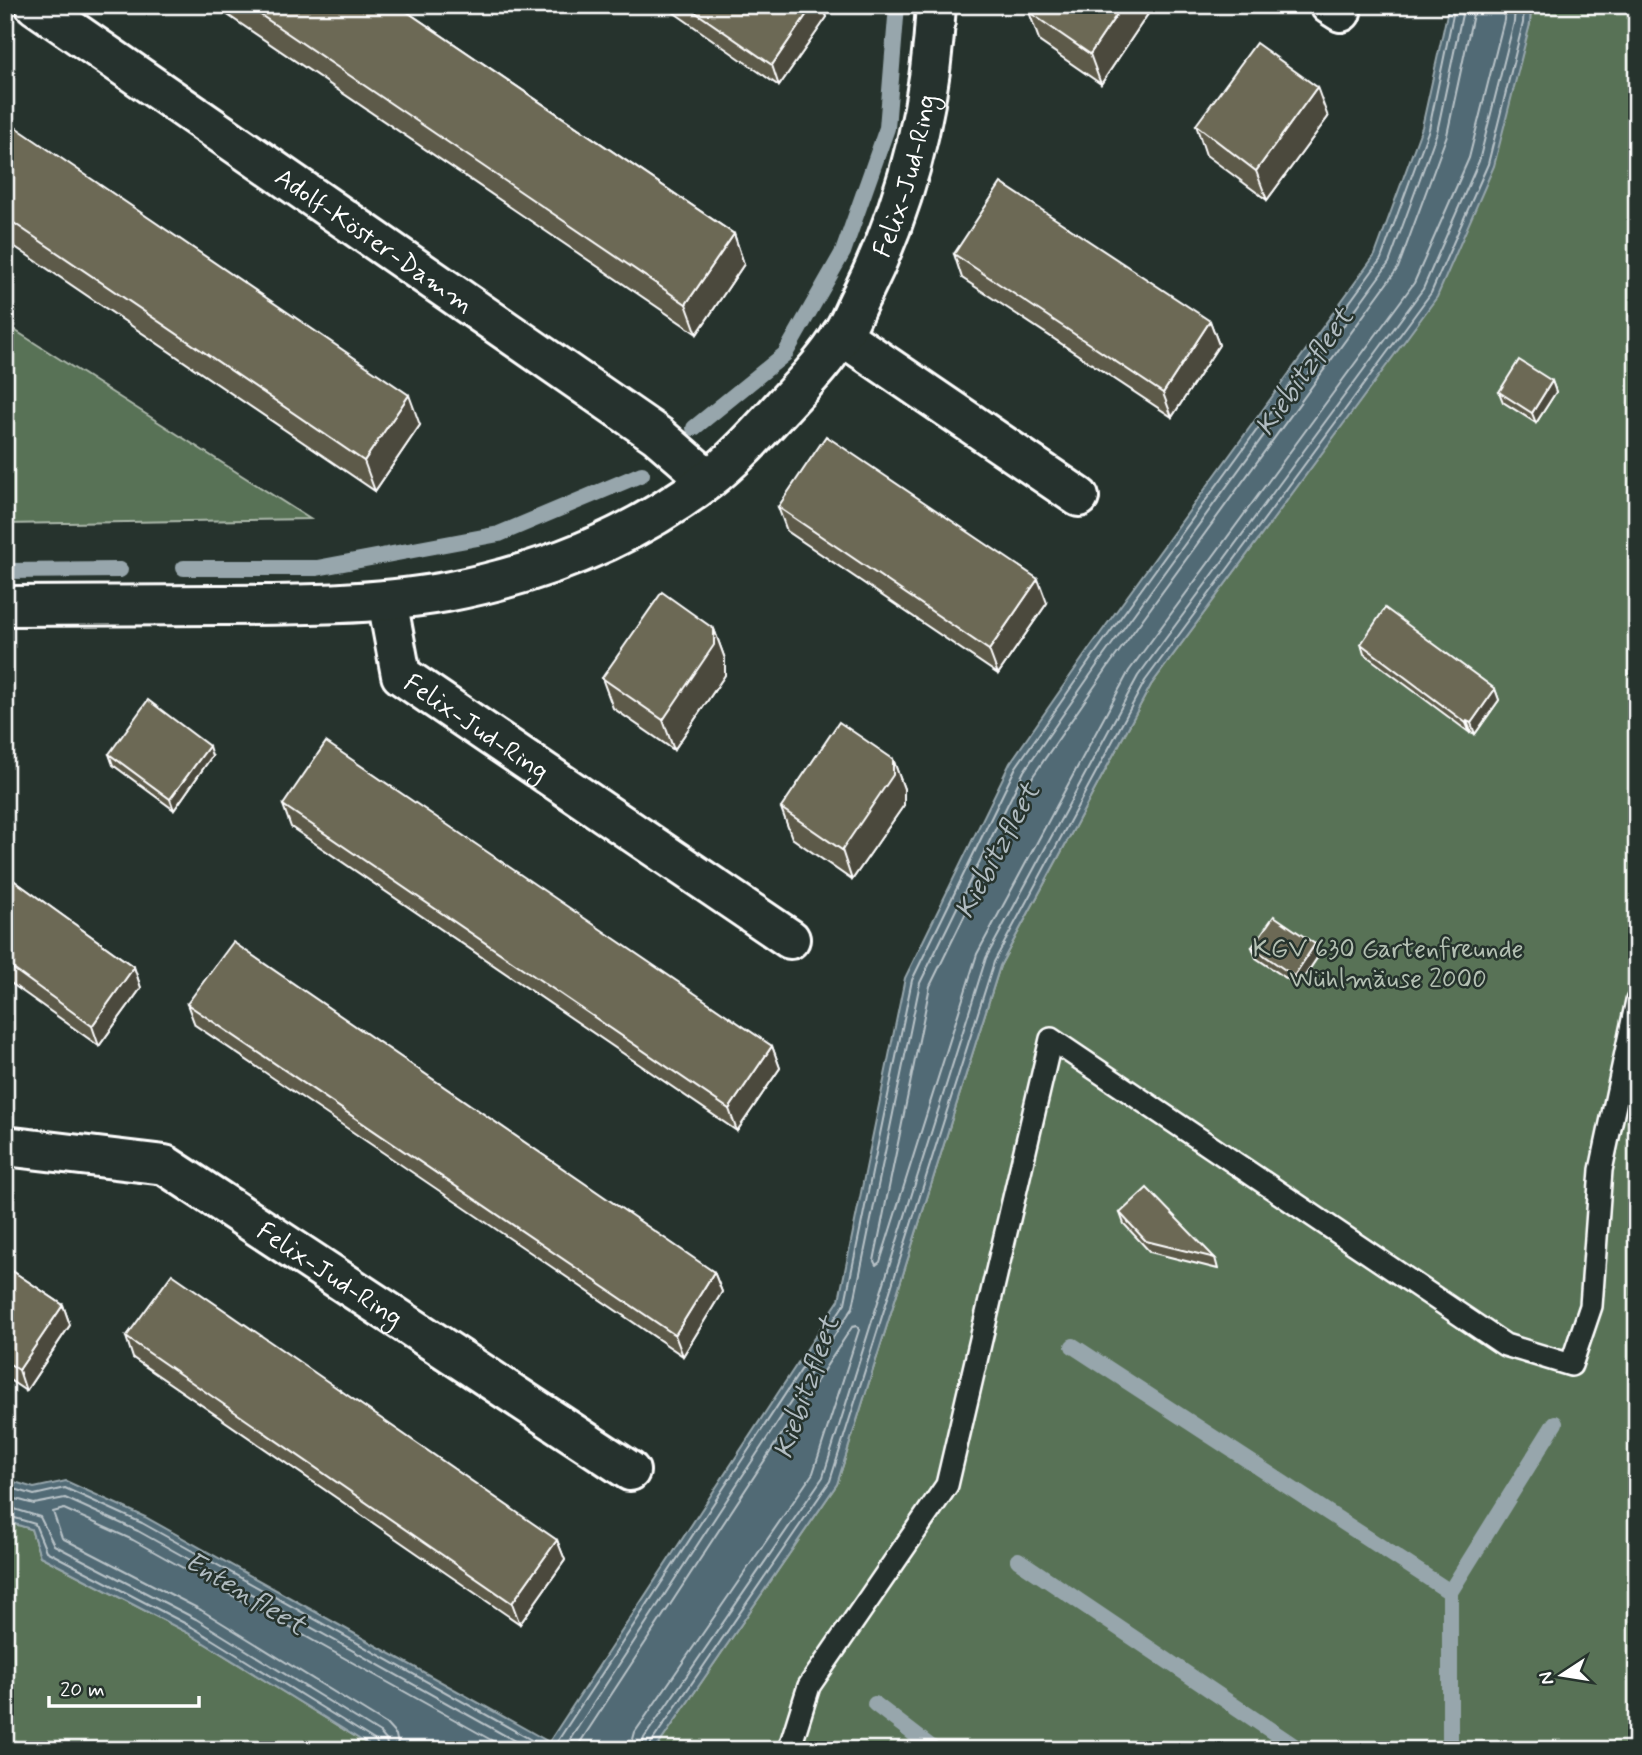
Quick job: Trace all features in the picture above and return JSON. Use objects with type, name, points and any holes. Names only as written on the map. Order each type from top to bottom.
[{"type":"street","name":"Adolf-Köster-Damm","points":[[35,5],[657,435],[708,479]]},
{"type":"street","name":"Felix-Jud-Ring","points":[[5,606],[296,605],[387,600],[445,592],[517,576],[592,550],[659,513],[708,479],[757,434],[841,335],[883,253],[912,167],[929,80],[936,5]]},
{"type":"street","points":[[841,335],[1079,497]]},
{"type":"street","name":"Felix-Jud-Ring","points":[[387,600],[401,675],[790,939]]},
{"type":"street","name":"Felix-Jud-Ring","points":[[5,1146],[165,1165],[629,1471]]},
{"type":"lane","points":[[789,1750],[809,1686],[947,1485],[1051,1040],[1505,1345],[1571,1365],[1591,1307],[1601,1170],[1637,1001]]},
{"type":"green space","name":"KGV 630 Gartenfreunde Wühlmäuse 2000","points":[[1531,5],[1637,5],[1637,1750],[655,1750],[837,1484],[1000,966],[1151,685],[1437,296],[1530,24]]},
{"type":"green space","points":[[5,324],[310,519],[5,524]]},
{"type":"green space","points":[[5,1521],[31,1529],[40,1556],[188,1633],[377,1750],[5,1750]]},
{"type":"water","points":[[1449,5],[1531,5],[1530,24],[1494,166],[1437,297],[1151,685],[1000,966],[837,1484],[655,1750],[377,1750],[188,1633],[40,1556],[31,1529],[5,1521],[5,1479],[34,1488],[66,1481],[145,1517],[549,1742],[839,1300],[905,978],[1010,763],[1089,649],[1375,255],[1422,127]]},
{"type":"building","points":[[246,5],[397,5],[734,234],[686,304]]},
{"type":"building","points":[[685,5],[813,5],[772,65]]},
{"type":"building","points":[[1034,5],[1123,5],[1090,54],[1029,12]]},
{"type":"building","points":[[1256,43],[1317,87],[1256,171],[1196,125]]},
{"type":"building","points":[[5,120],[409,395],[364,461],[5,217]]},
{"type":"building","points":[[1001,183],[1210,321],[1163,393],[954,254]]},
{"type":"building","points":[[1519,360],[1552,381],[1532,413],[1499,392]]},
{"type":"building","points":[[826,436],[1038,579],[989,650],[778,507]]},
{"type":"building","points":[[662,592],[714,629],[714,645],[663,720],[602,678]]},
{"type":"building","points":[[1385,608],[1495,689],[1471,723],[1466,723],[1361,644]]},
{"type":"building","points":[[148,700],[209,746],[170,799],[109,754]]},
{"type":"building","points":[[839,722],[893,759],[893,775],[842,850],[781,808]]},
{"type":"building","points":[[326,742],[772,1046],[729,1109],[283,805]]},
{"type":"building","points":[[5,874],[134,967],[92,1026],[5,963]]},
{"type":"building","points":[[1274,916],[1315,944],[1294,976],[1252,947]]},
{"type":"building","points":[[233,942],[714,1272],[675,1335],[187,1004]]},
{"type":"building","points":[[1147,1188],[1215,1258],[1146,1241],[1120,1213]]},
{"type":"building","points":[[5,1266],[63,1305],[19,1370],[5,1361]]},
{"type":"building","points":[[172,1274],[557,1540],[512,1603],[126,1337]]},
{"type":"waterway","points":[[694,428],[785,354],[843,252],[887,128],[897,5]]},
{"type":"waterway","points":[[184,568],[317,568],[499,534],[642,474]]},
{"type":"waterway","points":[[5,571],[120,570]]},
{"type":"waterway","points":[[1073,1346],[1450,1592]]},
{"type":"waterway","points":[[1450,1750],[1450,1592],[1555,1423]]},
{"type":"waterway","points":[[1018,1560],[1300,1750]]},
{"type":"waterway","points":[[875,1704],[935,1750]]},
{"type":"water label","name":"Kiebitzfleet","points":[[1303,371]]},
{"type":"water label","name":"Kiebitzfleet","points":[[996,850]]},
{"type":"water label","name":"Kiebitzfleet","points":[[805,1387]]},
{"type":"water label","name":"Entenfleet","points":[[246,1592]]}]
